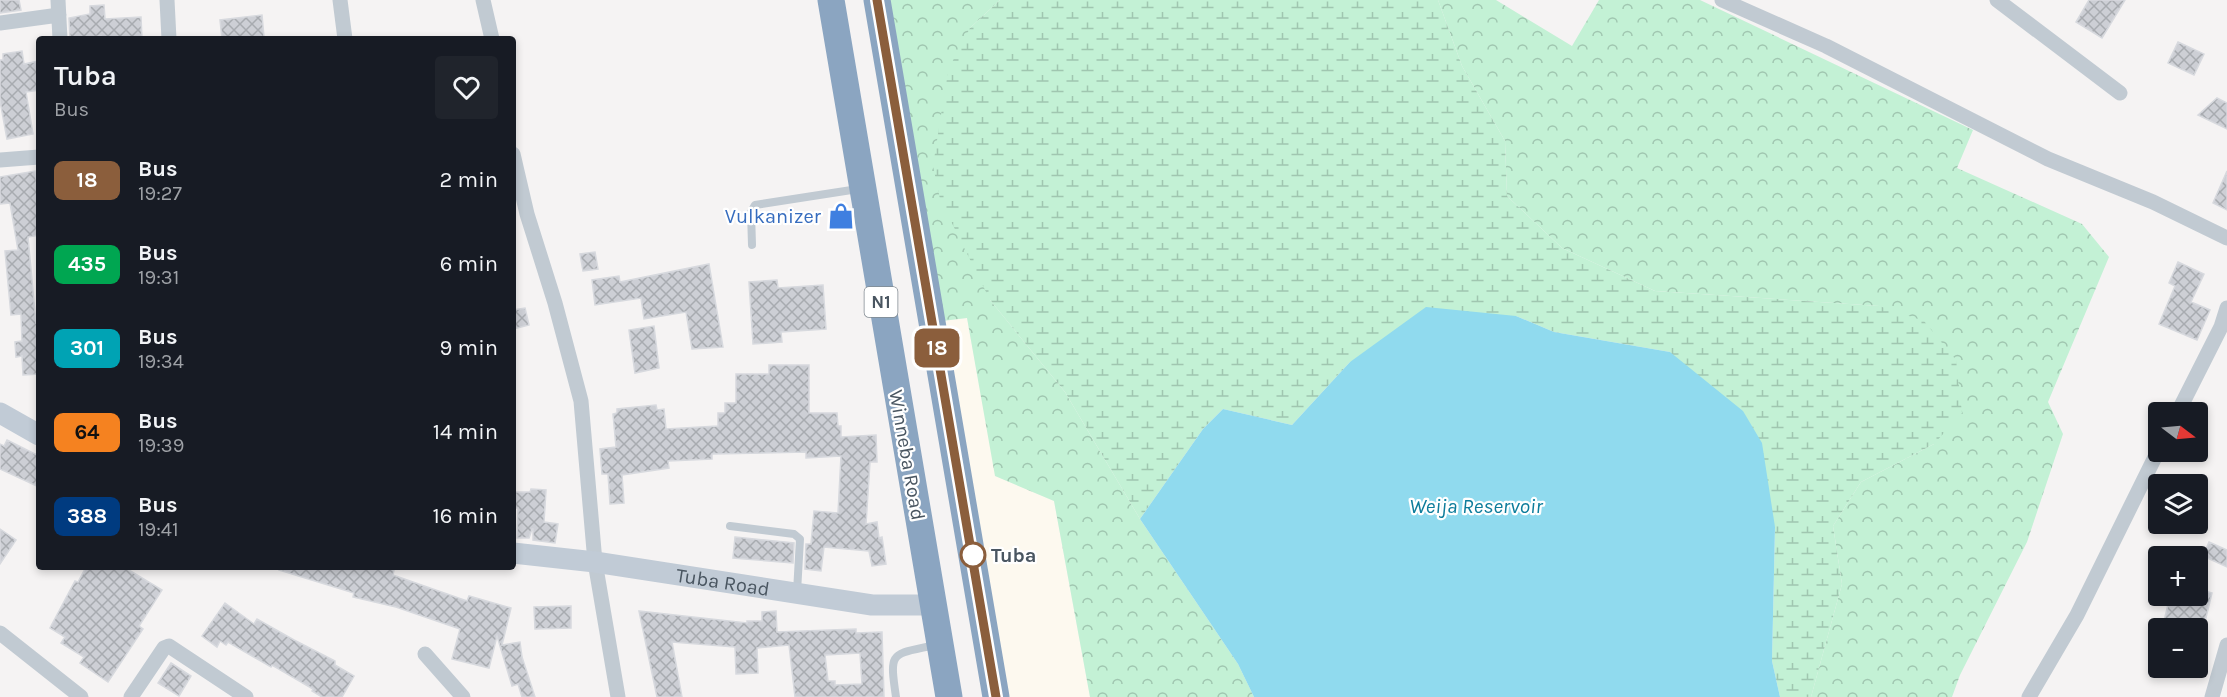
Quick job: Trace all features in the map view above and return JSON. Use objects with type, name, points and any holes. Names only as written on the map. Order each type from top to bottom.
[{"type":"highway","name":"Winneba Road","points":[[831,0],[949,697]]},
{"type":"highway","name":"N1","points":[[877,0],[996,697]]},
{"type":"street","points":[[167,0],[169,36]]},
{"type":"street","points":[[340,0],[345,36]]},
{"type":"street","points":[[483,0],[491,36]]},
{"type":"street","points":[[1722,0],[1826,46],[2048,159],[2153,202],[2227,238]]},
{"type":"street","points":[[1997,0],[2120,93]]},
{"type":"street","points":[[0,23],[58,8],[60,36]]},
{"type":"street","points":[[0,160],[36,157]]},
{"type":"street","points":[[516,167],[527,214],[555,303],[581,401],[595,562],[618,697]]},
{"type":"street","points":[[2183,402],[2221,327],[2227,308]]},
{"type":"street","points":[[0,412],[36,433]]},
{"type":"street","points":[[2029,697],[2077,615],[2153,462]]},
{"type":"street","name":"Tuba Road","points":[[516,553],[595,562],[872,605],[932,604]]},
{"type":"street","points":[[0,633],[81,697]]},
{"type":"street","points":[[2212,697],[2227,645]]},
{"type":"street","points":[[130,697],[164,648],[169,646],[246,697]]},
{"type":"street","points":[[425,654],[463,697]]},
{"type":"lane","points":[[752,245],[751,212],[755,205],[862,188]]},
{"type":"lane","points":[[730,526],[794,534],[800,539],[797,594]]},
{"type":"lane","points":[[896,697],[892,668],[896,657],[904,652],[939,644]]},
{"type":"shaded area","points":[[967,318],[996,476],[1054,501],[1090,697],[1009,697],[942,321]]},
{"type":"green space","points":[[890,0],[1000,0],[970,28],[990,300],[1065,392],[1140,519],[1238,664],[1254,697],[1090,697],[1054,501],[995,476],[967,318],[942,321]]},
{"type":"green space","points":[[1000,0],[1438,0],[1462,66],[1505,141],[1507,196],[1562,248],[1655,291],[1879,306],[1924,321],[1956,360],[1962,413],[1934,444],[1861,482],[1833,526],[1842,584],[1811,697],[1780,697],[1772,661],[1775,527],[1670,352],[1554,332],[1516,316],[1350,362],[1292,425],[1223,409],[1203,429],[1140,519],[1065,392],[990,300],[940,199],[933,166],[948,70],[970,28]]},
{"type":"green space","points":[[1438,0],[1496,0],[1572,46],[1599,0],[1700,0],[1973,130],[1957,168],[2082,224],[2109,257],[2048,402],[2063,434],[2027,542],[1960,675],[1952,697],[1811,697],[1842,584],[1833,526],[1861,482],[1934,444],[1879,306],[1655,291],[1562,248],[1507,196],[1505,141],[1462,66]]},
{"type":"water","name":"Weija Reservoir","points":[[1426,307],[1516,316],[1554,332],[1670,352],[1743,411],[1762,443],[1775,527],[1772,661],[1780,697],[1254,697],[1238,664],[1140,519],[1203,429],[1223,409],[1292,425],[1350,362]]},
{"type":"building","points":[[0,0],[19,0],[21,10],[0,13]]},
{"type":"building","points":[[2089,0],[2125,0],[2102,38],[2076,22]]},
{"type":"building","points":[[104,5],[105,19],[141,17],[142,36],[70,36],[69,18],[90,14],[90,6]]},
{"type":"building","points":[[262,15],[264,36],[222,36],[220,20]]},
{"type":"building","points":[[2178,42],[2204,54],[2194,75],[2168,63]]},
{"type":"building","points":[[22,51],[24,64],[36,62],[36,90],[26,92],[33,134],[7,139],[0,101],[0,60],[3,60],[3,54]]},
{"type":"building","points":[[2217,98],[2227,103],[2227,129],[2198,115]]},
{"type":"building","points":[[35,171],[36,236],[28,237],[36,323],[36,374],[23,375],[22,356],[16,357],[15,342],[22,341],[21,314],[11,315],[5,251],[18,250],[10,203],[0,204],[0,177]]},
{"type":"building","points":[[2227,171],[2227,210],[2213,203]]},
{"type":"building","points":[[595,252],[598,269],[583,271],[580,254]]},
{"type":"building","points":[[2178,262],[2204,274],[2191,302],[2210,310],[2197,340],[2159,324],[2175,286],[2169,283]]},
{"type":"building","points":[[709,264],[723,347],[692,349],[686,312],[644,319],[641,298],[595,305],[592,280],[619,276],[620,282]]},
{"type":"building","points":[[777,280],[778,288],[823,285],[826,329],[781,332],[782,342],[753,344],[749,282]]},
{"type":"building","points":[[525,308],[529,325],[516,328],[516,310]]},
{"type":"building","points":[[654,326],[659,368],[635,373],[629,330]]},
{"type":"building","points":[[769,365],[809,365],[809,413],[837,413],[838,426],[841,426],[841,437],[876,435],[877,462],[870,462],[866,524],[877,522],[886,564],[872,566],[869,551],[824,547],[821,571],[805,569],[806,544],[811,544],[814,511],[838,513],[841,456],[806,458],[806,452],[712,454],[712,459],[668,461],[669,468],[622,475],[624,503],[610,504],[608,474],[602,474],[600,449],[616,447],[613,414],[617,413],[617,409],[656,405],[657,410],[664,409],[666,429],[718,426],[718,413],[725,413],[725,403],[736,403],[736,374],[769,374]]},
{"type":"building","points":[[7,440],[36,454],[36,486],[0,469],[0,444],[4,446]]},
{"type":"building","points":[[531,489],[546,490],[544,522],[558,524],[555,543],[533,540],[533,529],[529,538],[517,538],[516,492],[530,492]]},
{"type":"building","points":[[0,529],[16,540],[0,564]]},
{"type":"building","points":[[735,537],[794,543],[793,563],[733,558]]},
{"type":"building","points":[[2209,542],[2227,550],[2227,567],[2208,558]]},
{"type":"building","points":[[84,570],[129,570],[162,590],[139,626],[143,629],[108,682],[80,663],[84,657],[61,643],[65,637],[50,628],[75,581],[78,582]]},
{"type":"building","points":[[279,570],[394,570],[393,575],[467,601],[469,596],[511,608],[502,645],[520,642],[522,657],[535,697],[522,697],[518,684],[512,686],[497,636],[489,668],[452,659],[460,629],[396,607],[353,597],[354,593]]},
{"type":"building","points":[[2208,592],[2212,593],[2206,618],[2165,618],[2168,606],[2208,606]]},
{"type":"building","points":[[225,603],[254,624],[257,619],[335,661],[335,665],[354,676],[342,697],[322,697],[312,691],[313,689],[272,665],[271,667],[228,642],[226,645],[220,641],[217,647],[202,636]]},
{"type":"building","points":[[571,606],[571,628],[535,629],[534,607]]},
{"type":"building","points":[[639,611],[747,623],[747,621],[762,621],[762,612],[776,611],[777,632],[856,629],[856,633],[882,632],[884,697],[795,697],[789,645],[757,648],[758,673],[736,674],[735,647],[672,642],[682,697],[657,697]],"holes":[[[860,653],[862,684],[835,685],[835,681],[828,681],[825,655]]]},
{"type":"building","points":[[171,663],[191,676],[179,696],[158,683]]},
{"type":"bus line","name":"18","points":[[877,0],[996,697]]},
{"type":"place","name":"Vulkanizer","points":[[841,216]]},
{"type":"place","name":"Tuba","points":[[973,555]]}]
